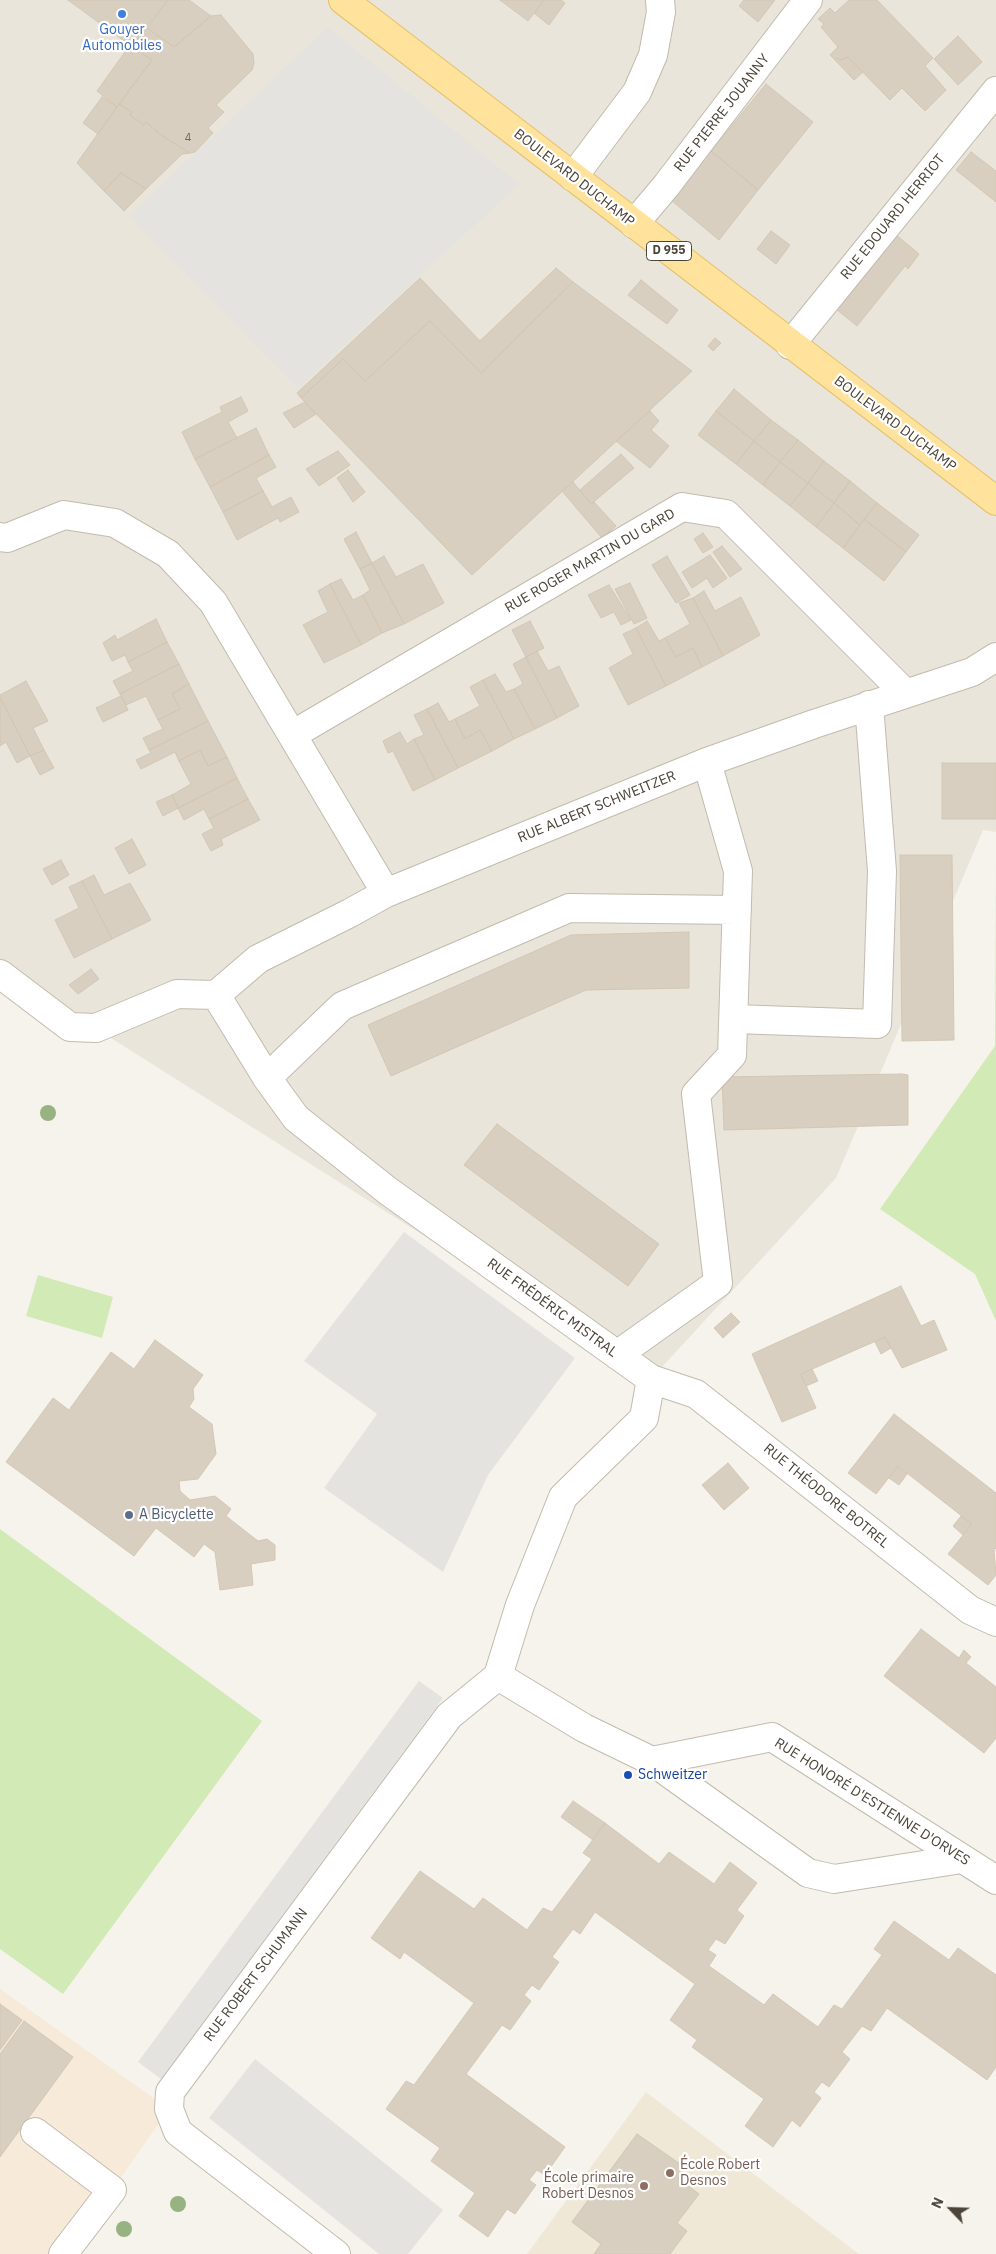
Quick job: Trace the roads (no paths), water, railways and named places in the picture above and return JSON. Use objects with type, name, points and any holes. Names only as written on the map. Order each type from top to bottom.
[{"type":"main road","name":"BOULEVARD DUCHAMP","points":[[343,0],[996,501]]},
{"type":"street","points":[[573,177],[637,92],[653,55],[661,12],[660,0]]},
{"type":"street","name":"RUE PIERRE JOUANNY","points":[[634,224],[808,0]]},
{"type":"street","name":"RUE EDOUARD HERRIOT","points":[[790,344],[996,90]]},
{"type":"street","name":"RUE ROGER MARTIN DU GARD","points":[[292,735],[682,507],[726,514],[905,693]]},
{"type":"street","points":[[4,537],[64,515],[115,523],[168,554],[213,602],[386,893]]},
{"type":"street","name":"RUE ALBERT SCHWEITZER","points":[[216,995],[258,959],[386,893],[707,762],[905,693],[972,672],[996,657]]},
{"type":"street","points":[[734,1020],[877,1024],[882,871],[870,705]]},
{"type":"street","points":[[617,1355],[718,1283],[696,1094],[732,1055],[738,871],[707,762]]},
{"type":"street","points":[[267,1078],[342,1006],[569,908],[736,910]]},
{"type":"street","points":[[0,974],[70,1028],[96,1028],[177,994],[216,995]]},
{"type":"street","name":"RUE FRÉDÉRIC MISTRAL","points":[[216,995],[267,1078],[296,1118],[345,1158],[651,1380]]},
{"type":"street","points":[[651,1380],[644,1418],[563,1497],[520,1605],[498,1676],[584,1728],[652,1761],[808,1873],[834,1879],[962,1860]]},
{"type":"street","name":"RUE THÉODORE BOTREL","points":[[651,1380],[696,1394],[970,1610],[996,1622]]},
{"type":"street","name":"RUE ROBERT SCHUMANN","points":[[336,2254],[178,2132],[169,2109],[170,2092],[449,1716],[498,1676]]},
{"type":"street","name":"RUE HONORÉ D'ESTIENNE D'ORVES","points":[[652,1761],[772,1737],[996,1880]]},
{"type":"street","points":[[36,2132],[112,2190],[63,2254]]},
{"type":"place","name":"Gouyer Automobiles","points":[[122,14]]},
{"type":"place","name":"A Bicyclette","points":[[129,1515]]},
{"type":"place","name":"Schweitzer","points":[[628,1775]]},
{"type":"place","name":"École Robert Desnos","points":[[670,2173]]},
{"type":"place","name":"École primaire Robert Desnos","points":[[644,2186]]}]
